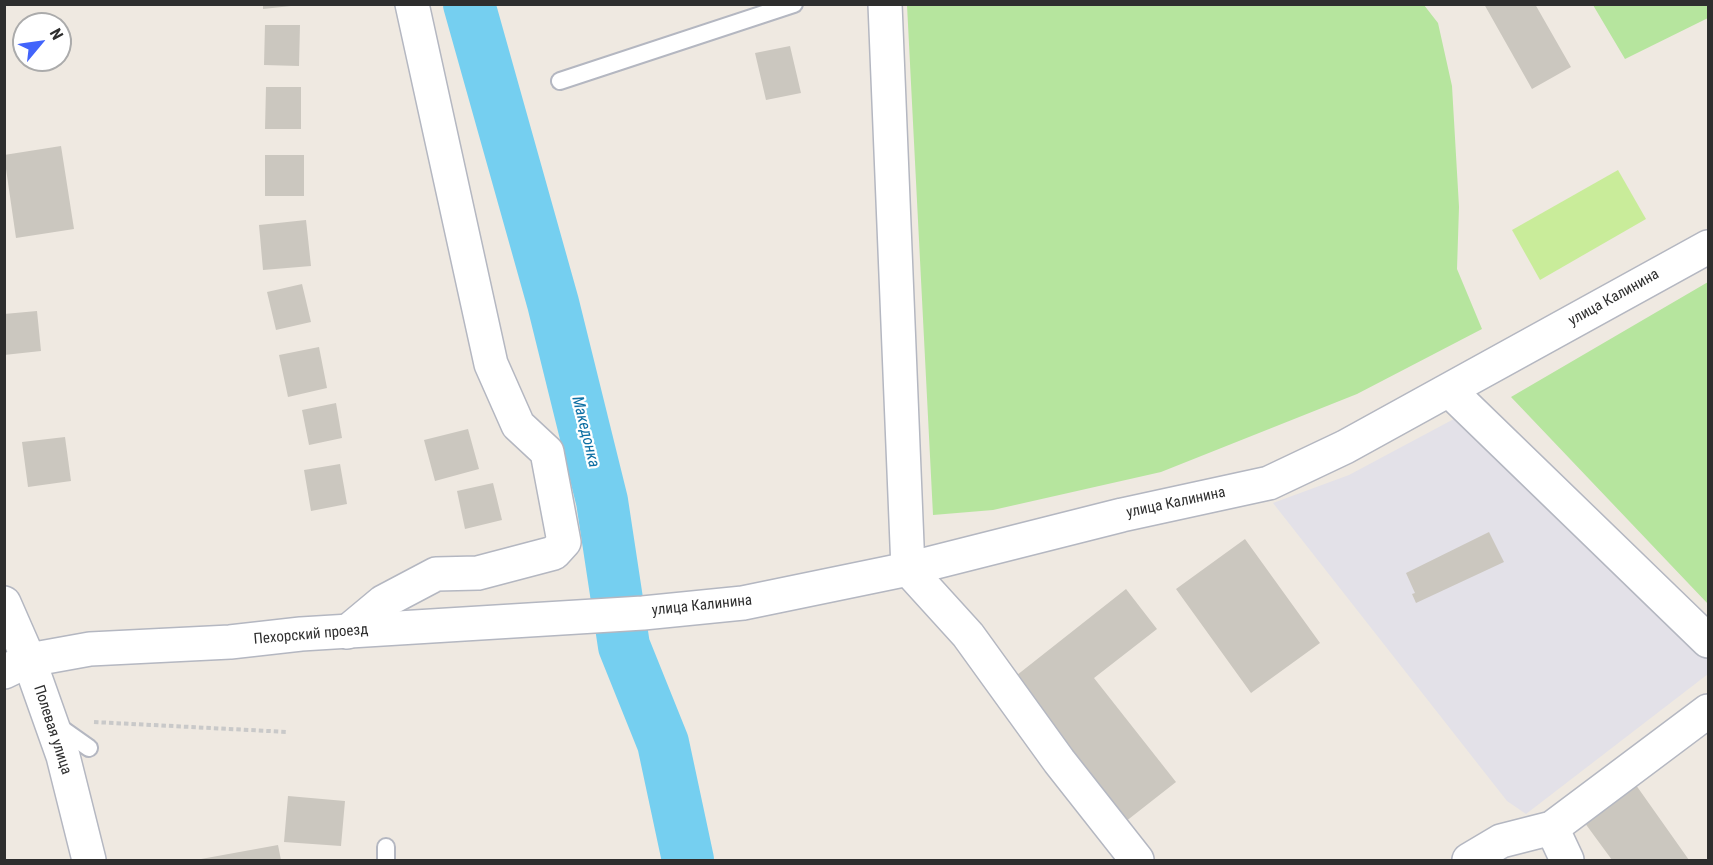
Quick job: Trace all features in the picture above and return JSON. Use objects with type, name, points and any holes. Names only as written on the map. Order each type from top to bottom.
[{"type":"street","points":[[347,632],[383,602],[436,574],[478,573],[554,553],[564,542],[547,452],[518,425],[491,364],[412,4]]},
{"type":"street","points":[[885,4],[908,569],[968,635],[1059,761],[1137,861]]},
{"type":"street","name":"улица Калинина","points":[[594,616],[742,603],[908,569],[1122,515],[1269,483],[1346,447],[1708,247]]},
{"type":"street","points":[[1450,391],[1708,641]]},
{"type":"street","name":"Полевая улица","points":[[4,603],[17,666],[49,720],[63,756],[89,861]]},
{"type":"street","name":"Пехорский проезд","points":[[17,666],[90,649],[230,642],[594,616]]},
{"type":"street","points":[[1469,861],[1501,841],[1552,828],[1708,711]]},
{"type":"street","points":[[1552,828],[1568,861]]},
{"type":"lane","points":[[560,81],[794,4]]},
{"type":"lane","points":[[49,720],[89,748]]},
{"type":"path","points":[[49,720],[288,732]]},
{"type":"shaded area","points":[[1467,412],[1708,649],[1708,674],[1526,814],[1507,801],[1273,503],[1349,475]]},
{"type":"green space","points":[[907,5],[1424,5],[1438,23],[1452,86],[1459,207],[1457,269],[1482,329],[1357,394],[1161,472],[993,510],[933,515]]},
{"type":"green space","points":[[1593,5],[1708,5],[1708,18],[1625,59]]},
{"type":"green space","points":[[1618,170],[1646,219],[1540,280],[1512,230]]},
{"type":"green space","points":[[1708,282],[1708,604],[1511,397]]},
{"type":"building","points":[[263,4],[291,4],[291,6],[263,9]]},
{"type":"building","points":[[1484,4],[1535,4],[1571,67],[1532,89]]},
{"type":"building","points":[[265,25],[300,25],[299,66],[264,65]]},
{"type":"building","points":[[790,46],[801,93],[766,100],[755,53]]},
{"type":"building","points":[[266,87],[301,87],[301,129],[265,129]]},
{"type":"building","points":[[61,146],[74,229],[16,238],[4,155]]},
{"type":"building","points":[[265,155],[304,155],[304,196],[265,196]]},
{"type":"building","points":[[306,220],[311,266],[263,270],[259,225]]},
{"type":"building","points":[[302,284],[311,322],[276,330],[267,292]]},
{"type":"building","points":[[37,311],[41,351],[4,355],[4,314]]},
{"type":"building","points":[[319,347],[327,388],[288,397],[279,355]]},
{"type":"building","points":[[336,403],[342,438],[309,445],[302,410]]},
{"type":"building","points":[[468,429],[479,469],[435,481],[424,440]]},
{"type":"building","points":[[65,437],[71,481],[28,487],[22,442]]},
{"type":"building","points":[[340,464],[347,504],[311,511],[304,470]]},
{"type":"building","points":[[493,483],[502,520],[465,529],[457,491]]},
{"type":"building","points":[[1489,532],[1504,562],[1416,603],[1412,594],[1415,593],[1406,573]]},
{"type":"building","points":[[1245,539],[1320,643],[1251,693],[1176,589]]},
{"type":"building","points":[[1126,589],[1157,629],[1094,678],[1176,782],[1125,822],[1012,679]]},
{"type":"building","points":[[1631,778],[1689,860],[1612,860],[1579,815]]},
{"type":"building","points":[[288,796],[345,801],[341,846],[284,842]]},
{"type":"building","points":[[278,845],[281,860],[201,860],[201,859]]},
{"type":"waterway","name":"Македонка","points":[[469,4],[553,303],[602,501],[624,646],[663,743],[688,860]]}]
